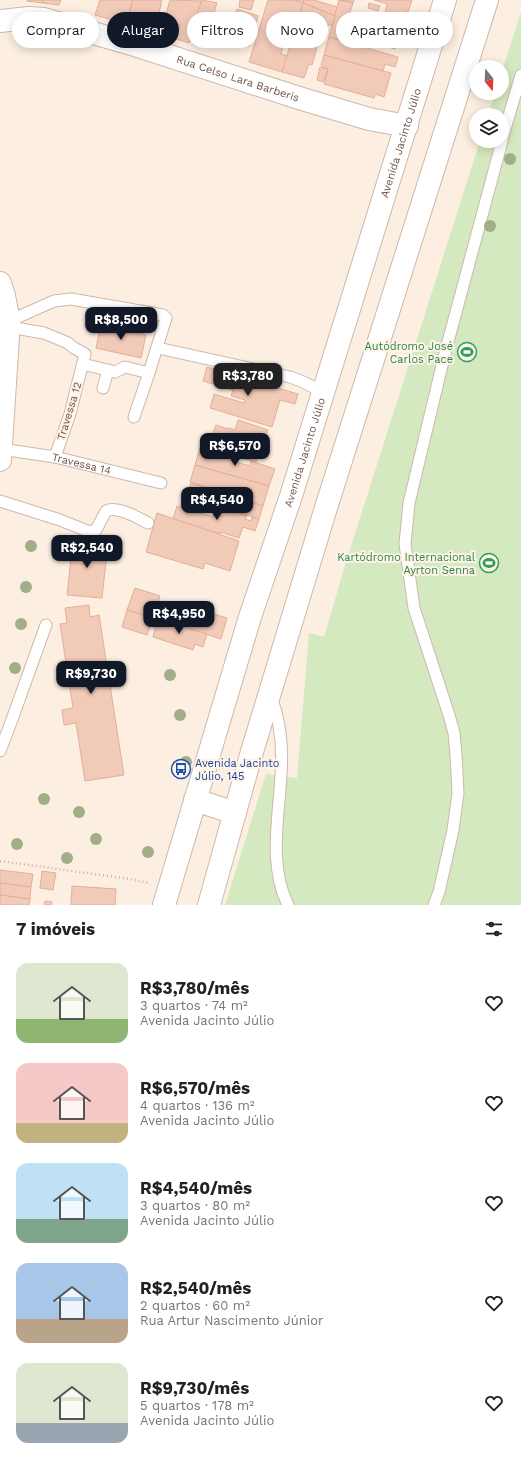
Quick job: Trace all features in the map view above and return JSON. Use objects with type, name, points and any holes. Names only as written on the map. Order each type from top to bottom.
[{"type":"street","name":"Avenida Jacinto Júlio","points":[[166,896],[250,618],[291,496],[445,0]]},
{"type":"street","points":[[209,905],[251,755],[325,511],[487,0]]},
{"type":"street","name":"Rua Celso Lara Barberis","points":[[0,21],[29,18],[44,19],[135,45],[369,119],[407,126]]},
{"type":"street","points":[[0,284],[4,296],[9,324],[0,455]]},
{"type":"street","points":[[195,800],[235,813]]},
{"type":"lane","points":[[509,116],[521,75]]},
{"type":"lane","points":[[434,905],[439,892],[454,830],[458,793],[456,755],[454,733],[449,715],[414,608],[405,544],[409,503],[445,353],[500,148]]},
{"type":"lane","points":[[9,324],[54,301],[71,299],[165,316],[166,320],[158,348],[134,416]]},
{"type":"lane","points":[[9,324],[44,333],[68,343],[85,354],[83,364],[115,372],[125,367],[150,373]]},
{"type":"lane","points":[[158,348],[290,377],[323,392]]},
{"type":"lane","name":"Travessa 12","points":[[55,457],[70,414],[83,364]]},
{"type":"lane","points":[[103,388],[108,370]]},
{"type":"lane","name":"Travessa 14","points":[[0,455],[55,457],[161,483]]},
{"type":"lane","points":[[0,501],[60,520],[90,532],[96,530],[106,511],[112,509],[119,510],[148,523]]},
{"type":"lane","points":[[0,751],[46,624]]},
{"type":"lane","points":[[270,694],[280,727],[282,755],[276,855],[279,880],[288,905]]},
{"type":"path","points":[[0,861],[130,879],[166,896]]},
{"type":"green space","name":"Autódromo José Carlos Pace","points":[[521,12],[521,905],[225,905],[266,774],[297,778],[309,633],[324,637],[346,562],[478,148],[509,148],[509,108],[490,108],[493,100],[509,100],[509,60],[506,60]]},
{"type":"building","points":[[43,0],[43,3],[27,1]]},
{"type":"building","points":[[43,0],[61,0],[59,5],[43,3]]},
{"type":"building","points":[[100,0],[133,0],[130,12],[107,12],[107,18],[99,16],[99,12],[96,12]]},
{"type":"building","points":[[133,0],[162,0],[159,12],[130,12]]},
{"type":"building","points":[[170,0],[202,1],[199,12],[187,12],[187,42],[179,40],[179,12],[167,12]]},
{"type":"building","points":[[202,0],[217,3],[214,12],[198,12]]},
{"type":"building","points":[[240,0],[254,0],[251,10],[239,7]]},
{"type":"building","points":[[268,0],[294,0],[303,3],[300,12],[266,12],[266,48],[282,48],[281,54],[288,56],[282,72],[249,62],[253,48],[258,48],[258,33]]},
{"type":"building","points":[[294,0],[304,0],[303,3]]},
{"type":"building","points":[[304,0],[314,0],[337,7],[335,16],[328,12],[303,3]]},
{"type":"building","points":[[339,0],[353,3],[350,12],[336,12],[336,39],[329,37]]},
{"type":"building","points":[[342,0],[354,0],[353,3]]},
{"type":"building","points":[[374,0],[412,0],[408,12],[385,12],[387,4]]},
{"type":"building","points":[[303,3],[325,12],[300,12]]},
{"type":"building","points":[[369,3],[380,6],[378,11],[368,8]]},
{"type":"building","points":[[237,9],[246,12],[236,12]]},
{"type":"building","points":[[328,13],[335,16],[332,26],[328,25]]},
{"type":"building","points":[[329,37],[336,39],[336,48],[367,48],[398,57],[395,67],[385,64],[383,71],[324,55],[326,48],[328,48]]},
{"type":"building","points":[[289,48],[317,48],[312,65],[309,64],[304,78],[282,72]]},
{"type":"building","points":[[324,55],[391,73],[384,97],[375,94],[374,98],[324,84],[328,69],[321,65]]},
{"type":"building","points":[[320,67],[328,69],[323,82],[317,80]]},
{"type":"building","points":[[101,324],[146,335],[141,358],[96,348]]},
{"type":"building","points":[[207,367],[298,394],[295,404],[280,400],[272,427],[210,408],[214,394],[244,403],[245,400],[231,396],[233,390],[203,381]]},
{"type":"building","points":[[238,420],[268,430],[256,462],[235,456],[238,447],[225,443],[222,452],[208,447],[216,425],[235,430]]},
{"type":"building","points":[[200,448],[223,454],[222,458],[250,466],[251,461],[275,469],[269,486],[195,465]]},
{"type":"building","points":[[195,465],[269,486],[263,506],[240,499],[240,497],[190,482]]},
{"type":"building","points":[[191,483],[263,506],[259,519],[207,503],[207,501],[187,495]]},
{"type":"building","points":[[177,506],[213,517],[216,506],[247,516],[245,519],[251,521],[252,517],[259,519],[255,531],[243,527],[239,538],[220,532],[220,534],[173,519]]},
{"type":"building","points":[[157,513],[239,541],[230,571],[205,563],[203,569],[146,552]]},
{"type":"building","points":[[73,539],[108,543],[102,598],[67,595]]},
{"type":"building","points":[[135,588],[160,596],[153,618],[127,610]]},
{"type":"building","points":[[89,605],[90,617],[99,615],[124,775],[85,781],[76,723],[64,725],[62,710],[73,708],[60,624],[67,623],[65,608]]},
{"type":"building","points":[[163,606],[190,615],[188,622],[203,627],[207,612],[227,618],[221,639],[158,619]]},
{"type":"building","points":[[127,610],[153,618],[147,635],[122,627]]},
{"type":"building","points":[[158,619],[207,634],[203,647],[195,644],[193,650],[153,637]]},
{"type":"building","points":[[0,870],[33,874],[31,887],[0,883]]},
{"type":"building","points":[[42,871],[56,873],[53,890],[40,888]]},
{"type":"building","points":[[0,883],[31,887],[30,899],[0,895]]},
{"type":"building","points":[[72,886],[116,889],[115,905],[71,905]]},
{"type":"building","points":[[0,895],[30,899],[29,905],[0,905]]},
{"type":"building","points":[[45,901],[52,902],[51,905],[44,905]]},
{"type":"place","name":"Autódromo José Carlos Pace","points":[[467,352]]},
{"type":"place","name":"Kartódromo Internacional Ayrton Senna","points":[[489,563]]},
{"type":"place","name":"Avenida Jacinto Júlio, 145","points":[[181,769]]}]
